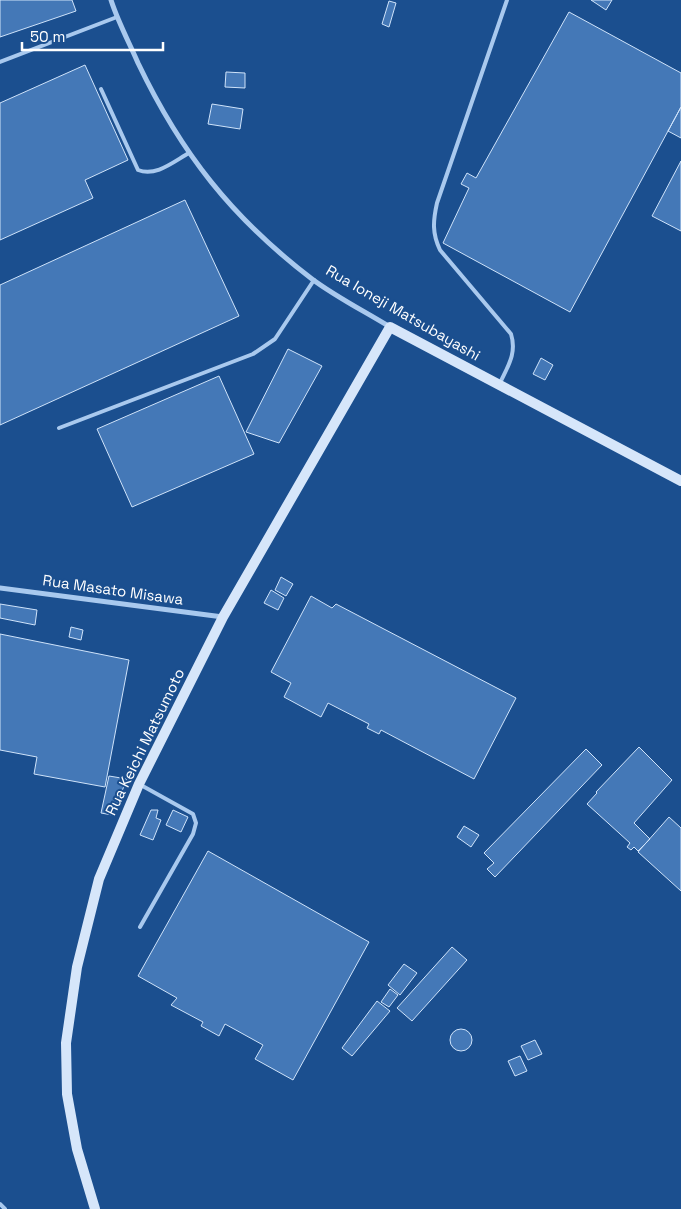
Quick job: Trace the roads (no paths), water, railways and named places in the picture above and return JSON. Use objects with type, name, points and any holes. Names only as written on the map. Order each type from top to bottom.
[{"type":"main road","name":"Rua Ioneji Matsubayashi","points":[[390,327],[681,481]]},
{"type":"main road","name":"Rua Keichi Matsumoto","points":[[95,1209],[77,1149],[69,1104],[66,1043],[77,967],[99,879],[139,784],[224,617],[390,327]]},
{"type":"street","name":"Rua Ioneji Matsubayashi","points":[[111,0],[117,17],[147,80],[189,153],[213,185],[247,224],[314,280],[390,327]]},
{"type":"street","name":"Rua Masato Misawa","points":[[0,588],[224,617]]},
{"type":"lane","points":[[499,384],[513,350],[510,334],[440,250],[434,238],[433,221],[437,203],[507,0]]},
{"type":"lane","points":[[0,62],[117,17]]},
{"type":"lane","points":[[102,89],[138,170],[146,173],[155,172],[189,153]]},
{"type":"lane","points":[[59,428],[253,354],[275,339],[314,280]]},
{"type":"lane","points":[[139,784],[193,814],[196,822],[193,834],[140,927]]},
{"type":"lane","points":[[0,1204],[5,1209]]}]
